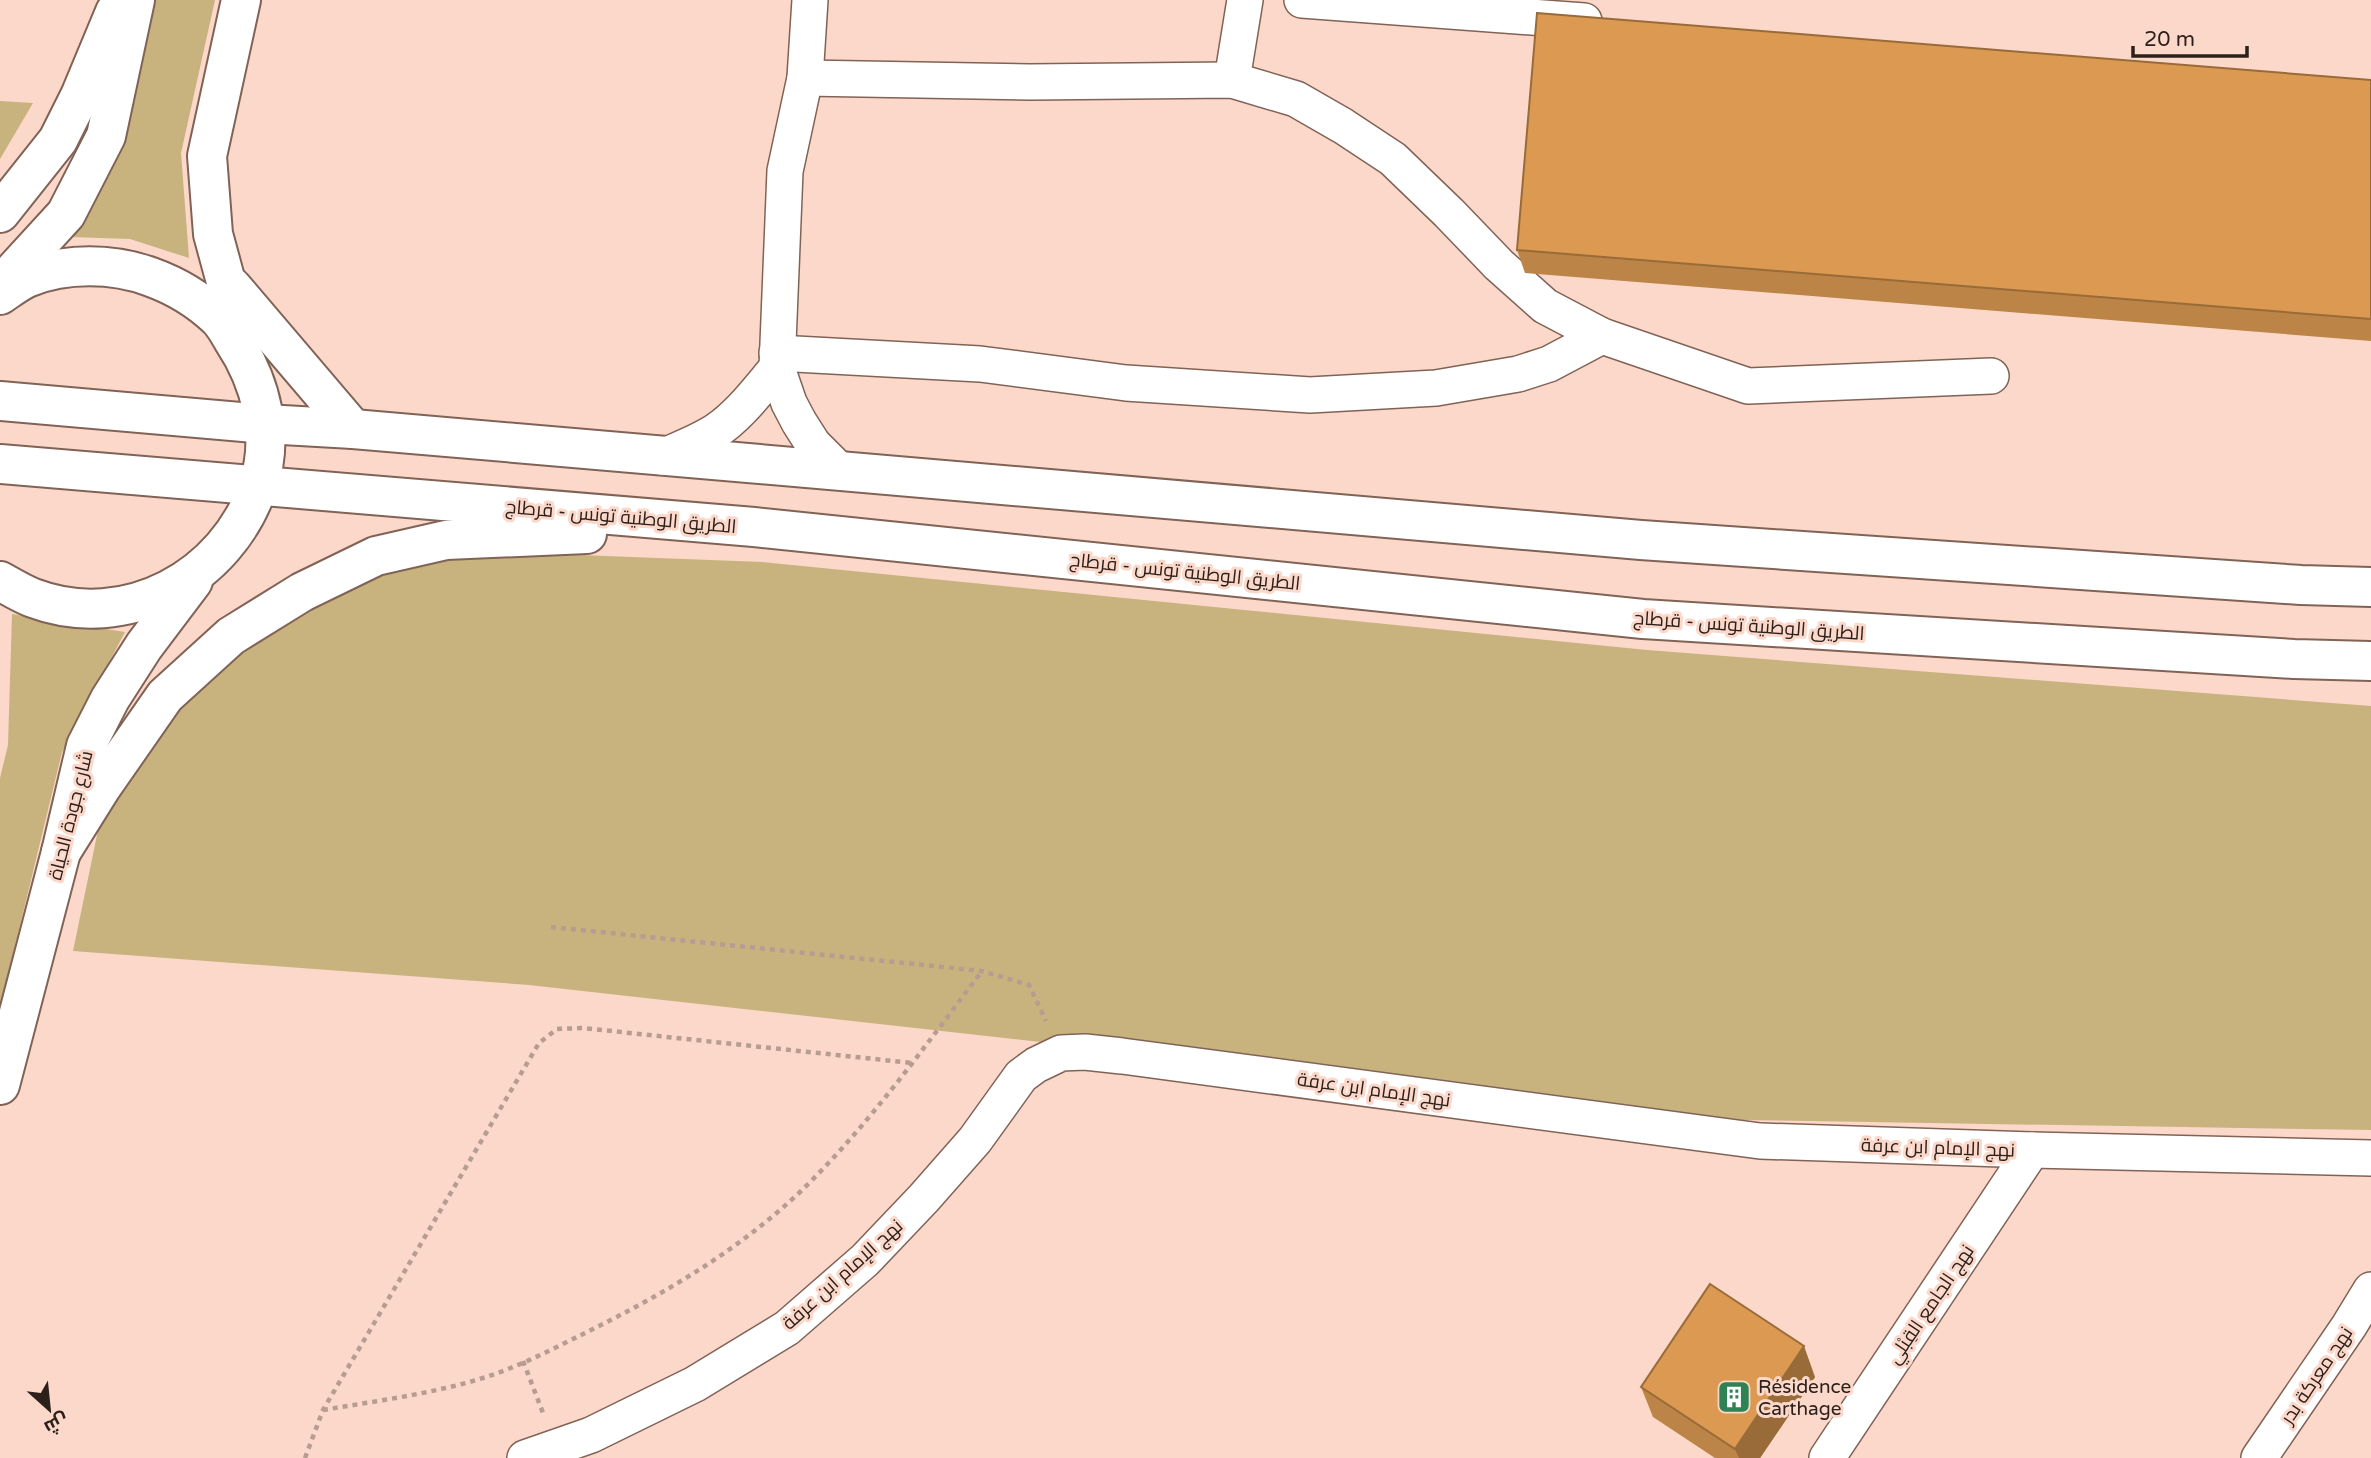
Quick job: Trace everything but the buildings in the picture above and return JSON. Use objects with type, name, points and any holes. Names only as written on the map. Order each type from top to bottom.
[{"type":"highway","points":[[0,213],[58,140],[80,96],[120,0]]},
{"type":"highway","points":[[0,286],[66,214],[106,136],[135,0]]},
{"type":"highway","points":[[0,581],[33,598],[76,608],[120,607],[162,594],[200,572],[235,533],[258,486],[264,455],[265,425],[260,393],[248,363],[213,234],[207,156],[241,0]]},
{"type":"highway","points":[[0,295],[28,278],[78,266],[130,269],[179,287],[220,320],[248,363]]},
{"type":"highway","points":[[224,277],[353,429]]},
{"type":"highway","points":[[0,401],[1641,540],[2301,585],[2371,587]]},
{"type":"highway","name":"الطريق الوطنية تونس - قرطاج","points":[[0,464],[754,527],[1643,619],[2294,659],[2371,661]]},
{"type":"highway","points":[[61,852],[101,788],[165,696],[231,636],[302,592],[376,556],[446,540],[754,527]]},
{"type":"highway","name":"شارع جودة الحياة","points":[[0,1085],[86,747],[110,699],[144,646],[200,572]]},
{"type":"street","points":[[810,0],[805,78],[785,171],[777,360],[789,403],[799,422],[813,444],[839,470]]},
{"type":"street","points":[[1232,80],[1245,0]]},
{"type":"street","points":[[1301,0],[1612,23]]},
{"type":"street","points":[[805,78],[1030,82],[1232,80],[1296,99],[1393,159],[1499,265],[1545,306],[1602,335],[1748,386],[1991,376]]},
{"type":"street","points":[[777,360],[980,365],[1126,383],[1310,395],[1436,388],[1518,374],[1549,364],[1602,335]]},
{"type":"street","points":[[662,457],[696,443],[724,425],[777,360]]},
{"type":"street","name":"نهج الإمام ابن عرفة","points":[[541,1452],[591,1435],[695,1384],[787,1328],[864,1259],[924,1198],[975,1140],[1021,1076],[1061,1053],[1085,1052],[1122,1056],[1760,1141],[2371,1158]]},
{"type":"street","name":"نهج الجامع القِبْلي","points":[[1827,1458],[2032,1150]]},
{"type":"street","name":"نهج معركة بدر","points":[[2259,1458],[2350,1326],[2371,1290]]},
{"type":"path","points":[[551,927],[982,971],[1029,985],[1061,1053]]},
{"type":"path","points":[[323,1410],[413,1395],[485,1377],[549,1351],[648,1302],[725,1253],[800,1192],[855,1134],[982,971]]},
{"type":"path","points":[[305,1458],[323,1410],[539,1043],[557,1028],[583,1028],[912,1063]]},
{"type":"path","points":[[523,1361],[541,1452]]},
{"type":"shaded area","points":[[156,0],[215,0],[181,153],[189,258],[130,239],[71,237],[125,142]]},
{"type":"shaded area","points":[[0,101],[33,103],[0,159]]},
{"type":"shaded area","points":[[453,550],[762,562],[1647,650],[2371,706],[2371,1130],[1742,1120],[529,985],[73,951],[102,811],[175,698],[304,591]]},
{"type":"shaded area","points":[[12,614],[125,632],[62,752],[0,1008],[0,778],[8,745]]},
{"type":"place","name":"Résidence Carthage","points":[[1734,1397]]}]
